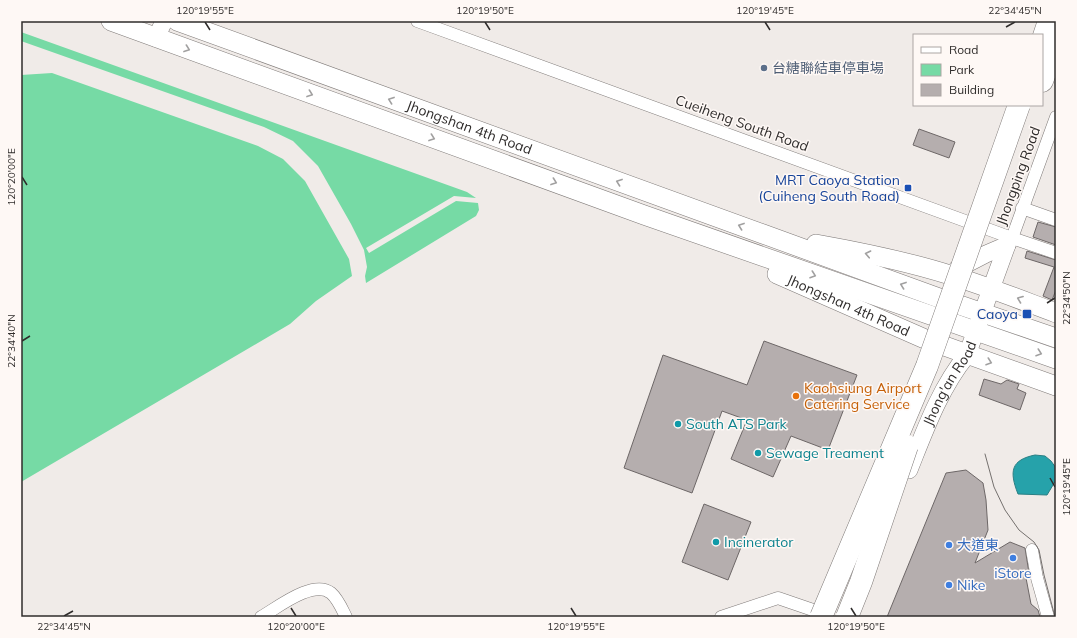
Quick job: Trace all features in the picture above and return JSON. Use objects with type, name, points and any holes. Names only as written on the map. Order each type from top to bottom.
[{"type":"highway","points":[[1043,39],[1050,21]]},
{"type":"highway","points":[[1043,78],[1056,43]]},
{"type":"highway","points":[[847,617],[861,582],[927,366],[1019,106]]},
{"type":"highway","points":[[820,616],[906,431],[940,367],[1033,106]]},
{"type":"highway","points":[[838,617],[906,431]]},
{"type":"main road","name":"Jhongshan 4th Road","points":[[111,21],[160,30],[644,215],[1056,359]]},
{"type":"main road","name":"Jhongshan 4th Road","points":[[176,21],[939,298],[1056,338]]},
{"type":"main road","name":"Jhongshan 4th Road","points":[[644,215],[925,339],[1056,386]]},
{"type":"main road","name":"Jhongshan 4th Road","points":[[762,234],[870,254],[948,274],[991,288],[1056,313]]},
{"type":"street","name":"Cueiheng South Road","points":[[418,21],[1009,242],[1056,253]]},
{"type":"street","name":"Jhongping Road","points":[[1009,242],[1022,208],[1051,143],[1056,117]]},
{"type":"street","points":[[1022,208],[1056,220]]},
{"type":"street","points":[[721,617],[778,598],[820,616],[871,472],[922,351],[948,274],[1009,242]]},
{"type":"street","name":"Jhong'an Road","points":[[856,617],[902,488],[924,432],[945,388],[967,354],[1009,242]]},
{"type":"street","name":"Jhong'an Road","points":[[844,617],[902,488]]},
{"type":"street","points":[[1032,550],[1037,578],[1048,617]]},
{"type":"street","points":[[261,617],[306,591],[314,589],[323,590],[330,593],[336,599],[346,617]]},
{"type":"green space","points":[[21,32],[467,192],[476,198],[454,196],[366,248],[369,253],[456,201],[478,203],[479,210],[476,216],[366,283],[365,276],[367,267],[364,250],[351,224],[318,166],[293,141],[264,127],[21,41]]},
{"type":"green space","points":[[52,73],[258,146],[283,159],[305,181],[349,259],[352,276],[316,301],[290,324],[21,482],[21,75]]},
{"type":"water","points":[[1035,455],[1045,456],[1051,461],[1056,468],[1056,480],[1047,495],[1018,494],[1013,479],[1014,468],[1021,460]]},
{"type":"building","points":[[919,129],[955,142],[949,158],[913,145]]},
{"type":"building","points":[[1038,222],[1056,227],[1056,245],[1033,237]]},
{"type":"building","points":[[1027,251],[1056,260],[1056,290],[1052,300],[1043,296],[1054,267],[1025,258]]},
{"type":"building","points":[[764,341],[857,375],[828,450],[791,436],[773,477],[731,459],[747,420],[722,411],[692,493],[624,468],[663,355],[747,385]]},
{"type":"building","points":[[984,379],[1001,384],[1007,380],[1019,384],[1017,389],[1026,393],[1020,410],[979,395]]},
{"type":"building","name":"大道東","points":[[966,470],[983,483],[986,500],[988,530],[975,563],[1010,542],[1025,548],[1029,573],[1026,578],[1031,604],[1038,610],[1040,617],[887,617],[946,473]]},
{"type":"building","name":"Incinerator","points":[[704,504],[751,522],[728,580],[682,562]]},
{"type":"tram line","points":[[985,454],[994,487],[1005,510],[1019,530],[1034,542],[1039,550],[1055,617]]},
{"type":"place","name":"台糖聯結車停車場","points":[[764,68]]},
{"type":"place","name":"MRT Caoya Station (Cuiheng South Road)","points":[[908,188]]},
{"type":"place","name":"Caoya","points":[[1027,314]]},
{"type":"place","name":"Kaohsiung Airport Catering Service","points":[[796,396]]},
{"type":"place","name":"South ATS Park","points":[[678,424]]},
{"type":"place","name":"Sewage Treament","points":[[758,453]]},
{"type":"place","name":"Incinerator","points":[[716,542]]},
{"type":"place","name":"大道東","points":[[949,545]]},
{"type":"place","name":"iStore","points":[[1013,558]]},
{"type":"place","name":"Nike","points":[[949,585]]}]
